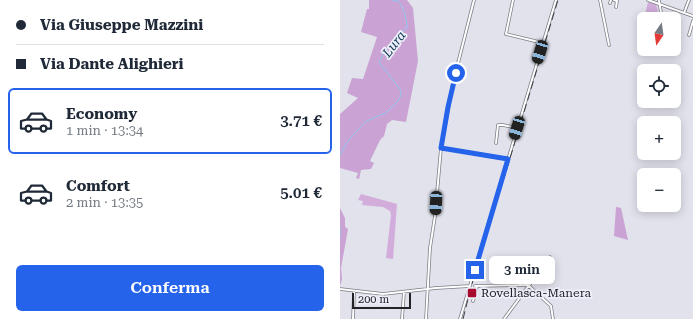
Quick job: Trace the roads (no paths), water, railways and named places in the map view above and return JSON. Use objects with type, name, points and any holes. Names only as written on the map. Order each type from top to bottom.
[{"type":"street","points":[[426,319],[430,248],[435,216],[441,148],[452,89],[474,0]]},
{"type":"street","points":[[513,0],[506,34],[543,43]]},
{"type":"street","points":[[460,319],[556,0]]},
{"type":"street","points":[[600,0],[609,45]]},
{"type":"street","points":[[614,0],[617,1],[616,7]]},
{"type":"street","points":[[648,0],[693,16]]},
{"type":"street","points":[[659,0],[661,12]]},
{"type":"street","points":[[684,13],[689,0]]},
{"type":"street","points":[[689,35],[693,21]]},
{"type":"street","points":[[496,143],[498,125],[517,128]]},
{"type":"street","points":[[441,148],[508,159]]},
{"type":"street","points":[[504,319],[550,257]]},
{"type":"street","points":[[520,285],[522,262]]},
{"type":"street","points":[[340,289],[383,294],[470,286]]},
{"type":"street","points":[[473,302],[476,286],[528,286],[551,306],[552,319]]},
{"type":"street","points":[[353,319],[354,291]]},
{"type":"street","points":[[402,319],[404,292]]},
{"type":"waterway","name":"Lura","points":[[340,155],[347,142],[365,122],[387,112],[401,96],[400,89],[379,62],[384,53],[407,27],[402,6],[398,1],[392,0]]},
{"type":"waterway","name":"Lura","points":[[340,227],[340,238]]},
{"type":"railway","points":[[463,319],[471,287],[558,0]]},
{"type":"place","name":"Rovellasca-Manera","points":[[472,293]]}]
